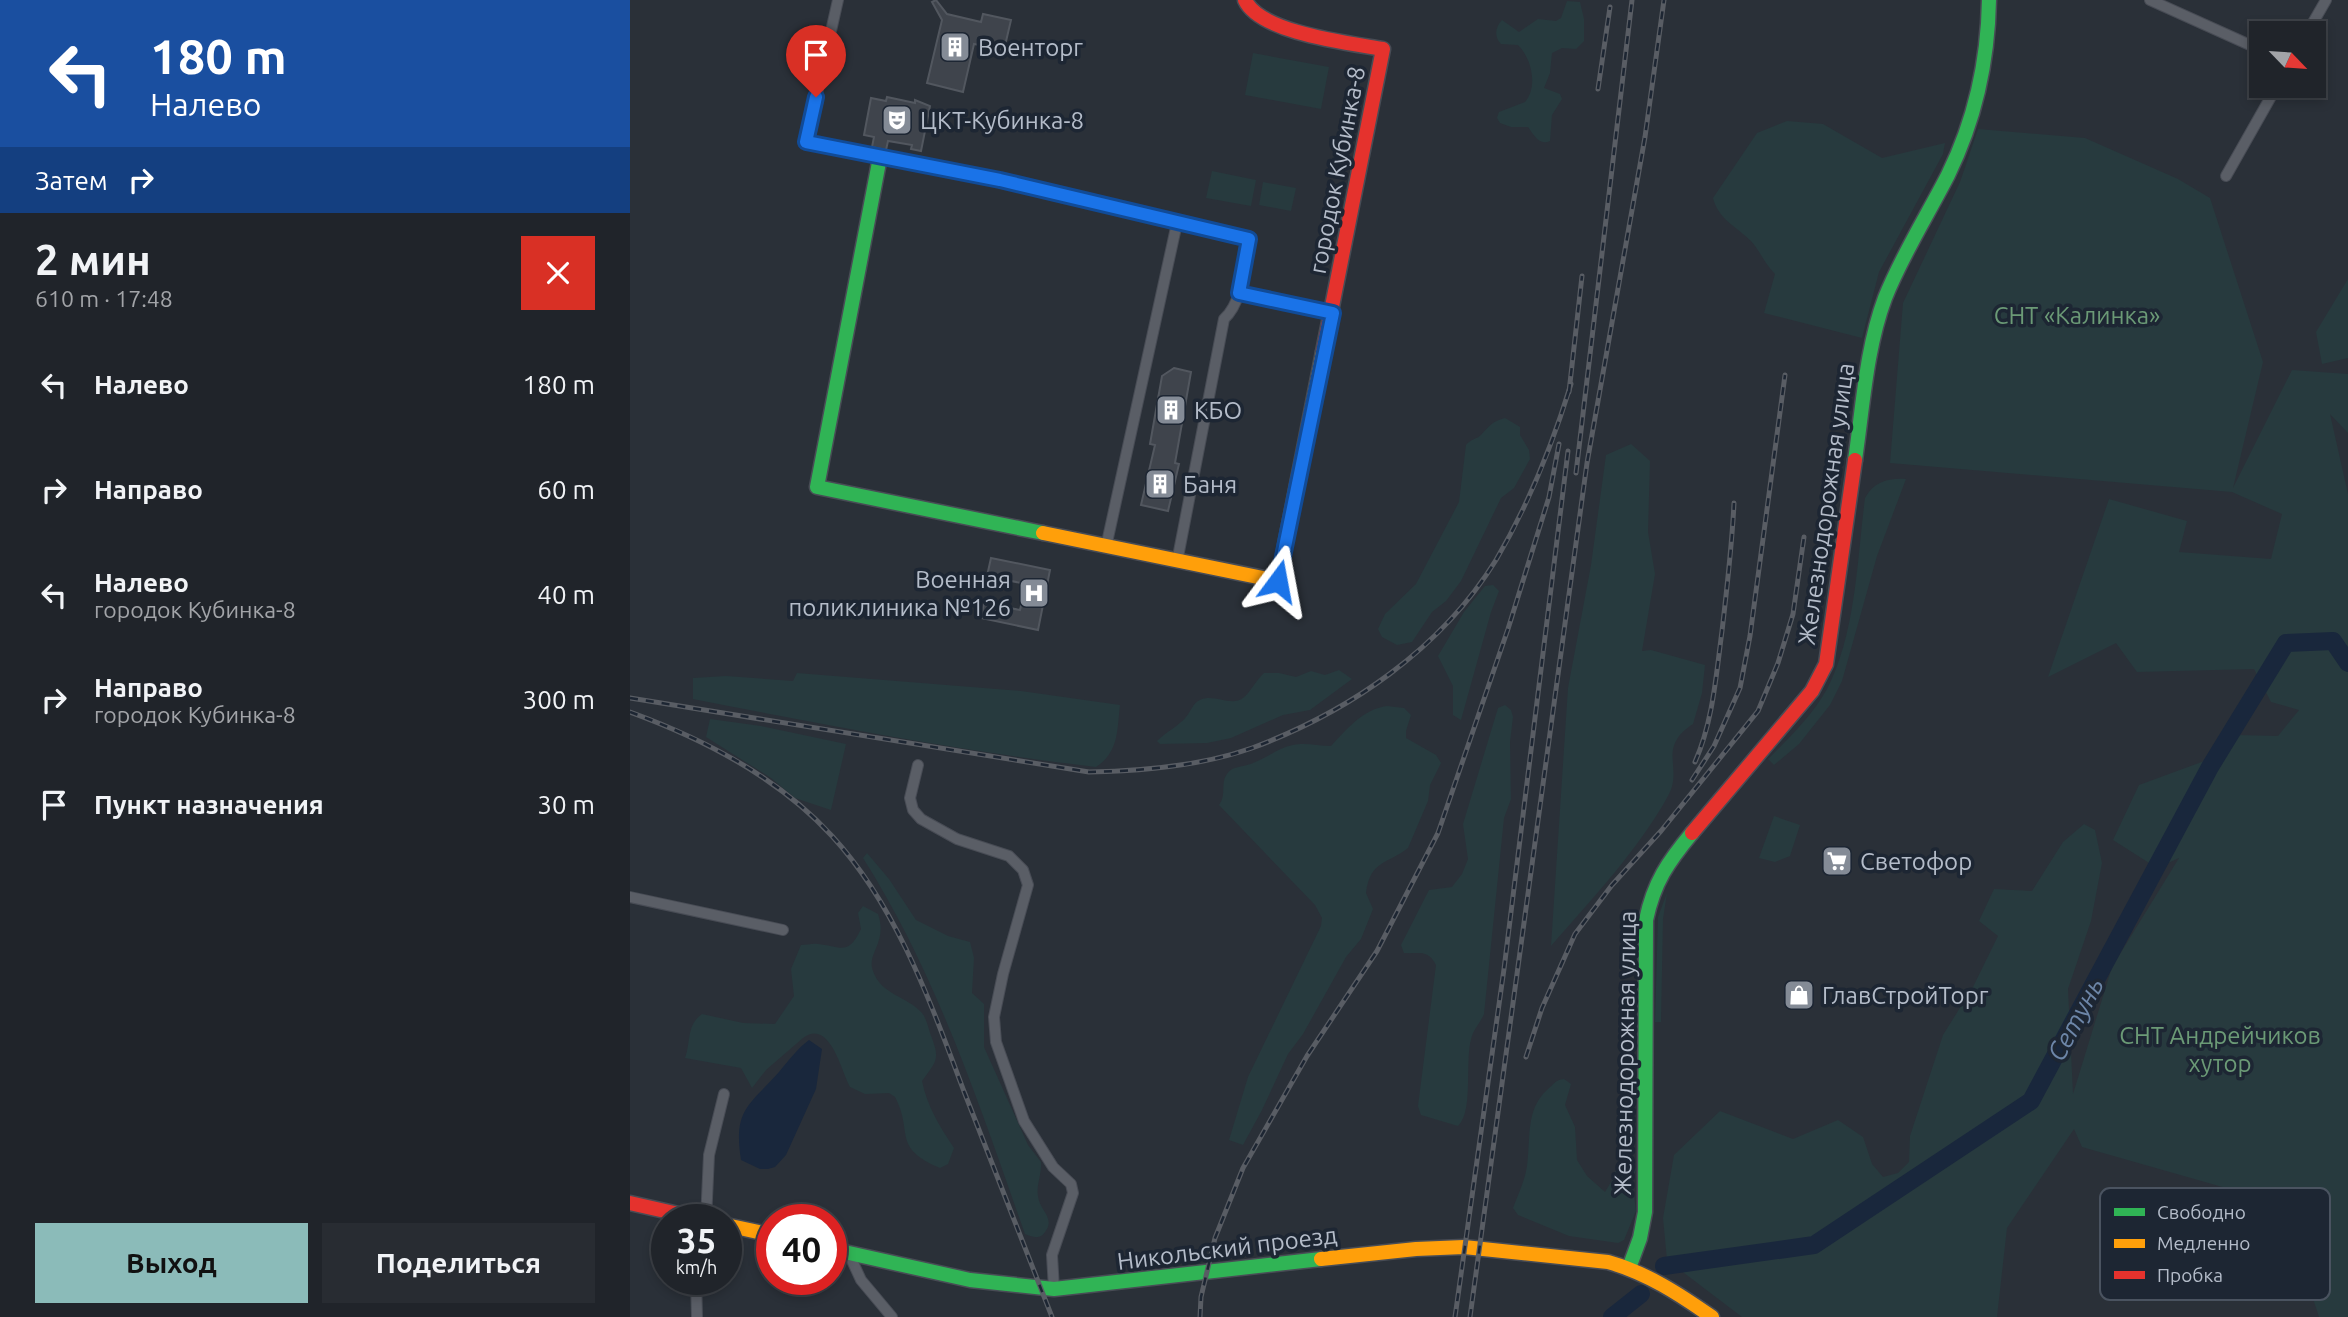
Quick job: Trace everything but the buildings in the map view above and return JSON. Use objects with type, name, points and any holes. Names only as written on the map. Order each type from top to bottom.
[{"type":"street","points":[[838,0],[806,142],[1000,180],[1249,239],[1239,293],[1235,305],[1224,319],[1177,562]]},
{"type":"street","name":"городок Кубинка-8","points":[[880,157],[817,486],[1278,581],[1383,49],[1285,28],[1252,15],[1245,0]]},
{"type":"street","name":"Железнодорожная улица","points":[[1629,1268],[1640,1238],[1645,1212],[1646,920],[1652,891],[1669,861],[1812,691],[1826,664],[1872,342],[1879,310],[1889,283],[1948,175],[1968,126],[1982,64],[1989,0]]},
{"type":"street","points":[[2150,0],[2249,45]]},
{"type":"street","points":[[2314,21],[2326,0]]},
{"type":"street","points":[[2226,176],[2270,98]]},
{"type":"street","points":[[1106,547],[1177,223]]},
{"type":"street","points":[[1239,293],[1333,313]]},
{"type":"street","points":[[918,765],[910,798],[913,810],[921,819],[957,839],[1009,856],[1023,870],[1028,885],[994,1017],[996,1042],[1024,1121],[1053,1167],[1071,1184],[1073,1193],[1052,1255],[1054,1289]]},
{"type":"street","points":[[630,897],[783,930]]},
{"type":"street","points":[[707,1204],[709,1155],[724,1094]]},
{"type":"street","points":[[630,1203],[651,1208]]},
{"type":"street","name":"Никольский проезд","points":[[849,1254],[974,1281],[1054,1289],[1445,1247],[1608,1262],[1629,1268],[1672,1289],[1712,1317]]},
{"type":"street","points":[[849,1254],[861,1280],[892,1317]]},
{"type":"street","points":[[696,1295],[697,1317]]},
{"type":"green space","points":[[1567,1],[1580,2],[1584,19],[1584,41],[1576,49],[1562,48],[1552,53],[1550,73],[1544,88],[1560,94],[1562,99],[1552,115],[1550,141],[1543,142],[1537,139],[1528,127],[1511,127],[1500,123],[1497,118],[1499,112],[1525,102],[1531,89],[1532,73],[1523,51],[1518,45],[1501,44],[1496,35],[1497,29],[1502,20],[1519,32],[1538,19],[1556,21],[1561,18]]},
{"type":"green space","points":[[1253,53],[1329,67],[1321,109],[1245,95]]},
{"type":"green space","points":[[1787,121],[1823,124],[1882,158],[1945,143],[1943,154],[1879,272],[1862,338],[1764,313],[1775,274],[1751,241],[1719,212],[1715,205],[1713,198],[1757,133]]},
{"type":"green space","points":[[1978,129],[2085,138],[2178,179],[2210,198],[2263,362],[2233,488],[2292,370],[2348,374],[2348,433],[2330,414],[2348,494],[2348,1317],[2319,1317],[2313,1300],[2330,1300],[2330,1188],[2226,1188],[2082,1147],[2074,1129],[2007,1228],[1997,1317],[1742,1317],[1667,1260],[1663,1218],[1674,1155],[1720,1111],[1793,1139],[1838,1120],[1863,1137],[1872,1164],[1883,1177],[1898,1173],[1909,1162],[1910,1136],[1943,1035],[1973,987],[1998,936],[1979,921],[1994,889],[2032,891],[2063,842],[2084,824],[2095,830],[2102,863],[2091,921],[2068,989],[2073,1094],[2112,967],[2179,858],[2157,868],[2113,840],[2139,785],[2218,756],[2236,735],[2278,736],[2299,710],[2271,702],[2254,669],[2137,672],[2116,643],[2048,677],[2109,499],[2187,521],[2179,552],[2271,559],[2282,514],[2232,492],[1890,463],[1903,303],[1960,182]]},
{"type":"green space","points":[[1212,171],[1256,180],[1251,206],[1206,198]]},
{"type":"green space","points":[[1263,182],[1296,188],[1291,211],[1259,205]]},
{"type":"green space","points":[[2348,279],[2348,358],[2322,364],[2316,332]]},
{"type":"green space","points":[[1505,418],[1520,427],[1520,435],[1529,450],[1530,459],[1514,488],[1501,498],[1461,581],[1446,601],[1432,612],[1412,642],[1397,645],[1382,637],[1378,629],[1385,614],[1416,584],[1459,502],[1466,445],[1494,422]]},
{"type":"green space","points":[[1631,444],[1650,461],[1648,532],[1655,574],[1642,651],[1651,650],[1705,665],[1702,693],[1693,724],[1682,733],[1673,750],[1672,786],[1668,796],[1614,874],[1551,946],[1568,688],[1591,565],[1606,455]]},
{"type":"green space","points":[[1906,479],[1877,556],[1842,681],[1830,705],[1799,744],[1774,765],[1768,759],[1814,708],[1837,667],[1854,596],[1865,498],[1882,482]]},
{"type":"green space","points":[[1493,585],[1499,591],[1461,720],[1453,715],[1453,686],[1438,656],[1464,612],[1485,586]]},
{"type":"green space","points":[[1339,670],[1352,679],[1310,710],[1283,715],[1231,738],[1207,743],[1160,744],[1157,741],[1183,720],[1198,701],[1205,698],[1238,700],[1246,696],[1264,673],[1296,677],[1311,671],[1325,675]]},
{"type":"green space","points":[[797,673],[1021,691],[1120,705],[1117,732],[1109,754],[1096,767],[843,728],[693,699],[693,678],[726,676],[793,681]]},
{"type":"green space","points":[[1505,705],[1511,710],[1513,717],[1510,742],[1511,799],[1504,818],[1484,1014],[1470,1043],[1468,1096],[1463,1118],[1458,1126],[1421,1115],[1418,1106],[1436,965],[1426,954],[1404,953],[1401,945],[1429,890],[1452,887],[1462,874],[1468,859],[1463,824],[1498,708]]},
{"type":"green space","points":[[1387,706],[1404,708],[1411,715],[1406,738],[1436,755],[1441,763],[1430,785],[1428,801],[1408,848],[1381,864],[1371,874],[1366,893],[1373,909],[1361,939],[1346,957],[1303,1034],[1288,1054],[1243,1145],[1229,1140],[1248,1077],[1321,926],[1322,918],[1315,905],[1219,805],[1223,797],[1224,781],[1233,769],[1287,747],[1302,744],[1331,746],[1363,715]]},
{"type":"green space","points":[[710,719],[761,726],[846,744],[831,810],[795,798],[771,778],[706,737]]},
{"type":"green space","points":[[1774,816],[1800,825],[1790,856],[1775,862],[1759,858]]},
{"type":"green space","points":[[867,853],[889,879],[916,920],[948,936],[970,942],[974,958],[972,993],[984,1004],[984,1047],[1028,1145],[1041,1162],[1038,1196],[1049,1222],[1045,1232],[1039,1237],[1025,1234],[991,1137],[935,994],[889,902],[863,858]]},
{"type":"green space","points":[[1667,893],[1663,919],[1661,1022],[1655,1022],[1658,917]]},
{"type":"green space","points":[[863,906],[878,914],[880,924],[879,940],[872,959],[877,979],[888,990],[922,1013],[935,1048],[936,1058],[922,1081],[931,1108],[954,1148],[948,1164],[940,1168],[915,1153],[909,1146],[895,1097],[889,1093],[865,1094],[850,1087],[833,1049],[820,1035],[812,1034],[803,1038],[766,1070],[752,1088],[741,1068],[685,1058],[693,1023],[702,1014],[743,1023],[775,1024],[794,996],[791,969],[801,945],[847,947],[861,929],[858,913]]},
{"type":"green space","points":[[1564,1079],[1571,1084],[1565,1105],[1575,1127],[1577,1160],[1587,1176],[1605,1192],[1614,1177],[1618,1162],[1626,1158],[1633,1162],[1636,1170],[1632,1178],[1636,1211],[1624,1240],[1618,1243],[1569,1236],[1518,1215],[1513,1208],[1526,1171],[1530,1125],[1535,1107],[1553,1084]]},
{"type":"water","points":[[809,1040],[822,1049],[816,1089],[786,1155],[775,1167],[760,1169],[741,1160],[739,1130],[742,1119],[752,1101]]},
{"type":"waterway","name":"Сетунь","points":[[1664,1266],[1814,1245],[2031,1101],[2210,767],[2286,643],[2333,641],[2348,663]]},
{"type":"waterway","name":"Сетунь","points":[[1612,1317],[1641,1294]]},
{"type":"railway","points":[[1576,473],[1632,0]]},
{"type":"railway","points":[[1470,1317],[1587,463],[1645,137],[1664,0]]},
{"type":"railway","points":[[1598,89],[1610,7]]},
{"type":"railway","points":[[1569,392],[1582,276]]},
{"type":"railway","points":[[1692,780],[1714,746],[1740,688],[1750,636],[1785,375]]},
{"type":"railway","points":[[630,698],[1089,772],[1172,766],[1213,759],[1252,748],[1323,716],[1357,696],[1390,674],[1448,622],[1474,592],[1496,560],[1519,518],[1548,452],[1571,384]]},
{"type":"railway","points":[[1200,1317],[1201,1297],[1215,1238],[1243,1168],[1307,1056],[1377,951],[1438,833],[1508,629],[1549,497],[1559,444]]},
{"type":"railway","points":[[1455,1317],[1504,969],[1568,451]]},
{"type":"railway","points":[[1695,762],[1706,731],[1716,681],[1734,503]]},
{"type":"railway","points":[[1526,1057],[1542,1008],[1575,934],[1612,885],[1661,831],[1758,711],[1778,663],[1793,614],[1804,537]]},
{"type":"railway","points":[[630,712],[685,734],[764,778],[811,815],[832,836],[876,894],[925,992],[1052,1317]]},
{"type":"traffic: fast","points":[[1855,460],[1873,337],[1885,298],[1899,266],[1948,175],[1966,133],[1983,68],[1989,0]]},
{"type":"traffic: fast","points":[[880,157],[817,487],[1043,533]]},
{"type":"traffic: fast","points":[[1629,1268],[1640,1238],[1645,1212],[1646,920],[1653,894],[1663,873],[1692,833]]},
{"type":"traffic: fast","points":[[847,1253],[970,1280],[1054,1289],[1321,1259]]},
{"type":"traffic: slow","points":[[1043,533],[1278,581],[1323,352]]},
{"type":"traffic: slow","points":[[742,1228],[756,1232]]},
{"type":"traffic: slow","points":[[1321,1259],[1464,1247],[1608,1262],[1649,1278],[1712,1317]]},
{"type":"traffic: jam","points":[[1245,0],[1268,21],[1286,28],[1328,40],[1383,49],[1323,352]]},
{"type":"traffic: jam","points":[[1692,833],[1812,691],[1826,664],[1855,460]]},
{"type":"traffic: jam","points":[[630,1203],[651,1208]]},
{"type":"place","name":"Военторг","points":[[955,47]]},
{"type":"place","name":"ЦКТ-Кубинка-8","points":[[897,120]]},
{"type":"place","name":"КБО","points":[[1171,410]]},
{"type":"place","name":"Баня","points":[[1160,484]]},
{"type":"place","name":"Военная поликлиника №126","points":[[1034,593]]},
{"type":"place","name":"Светофор","points":[[1837,861]]},
{"type":"place","name":"ГлавСтройТорг","points":[[1799,995]]},
{"type":"route","points":[[816,97],[806,142],[1000,180],[1249,239],[1239,293],[1333,313],[1278,581]]},
{"type":"park label","name":"СНТ «Калинка»","points":[[2077,315]]},
{"type":"park label","name":"СНТ Андрейчиков хутор","points":[[2220,1049]]}]
